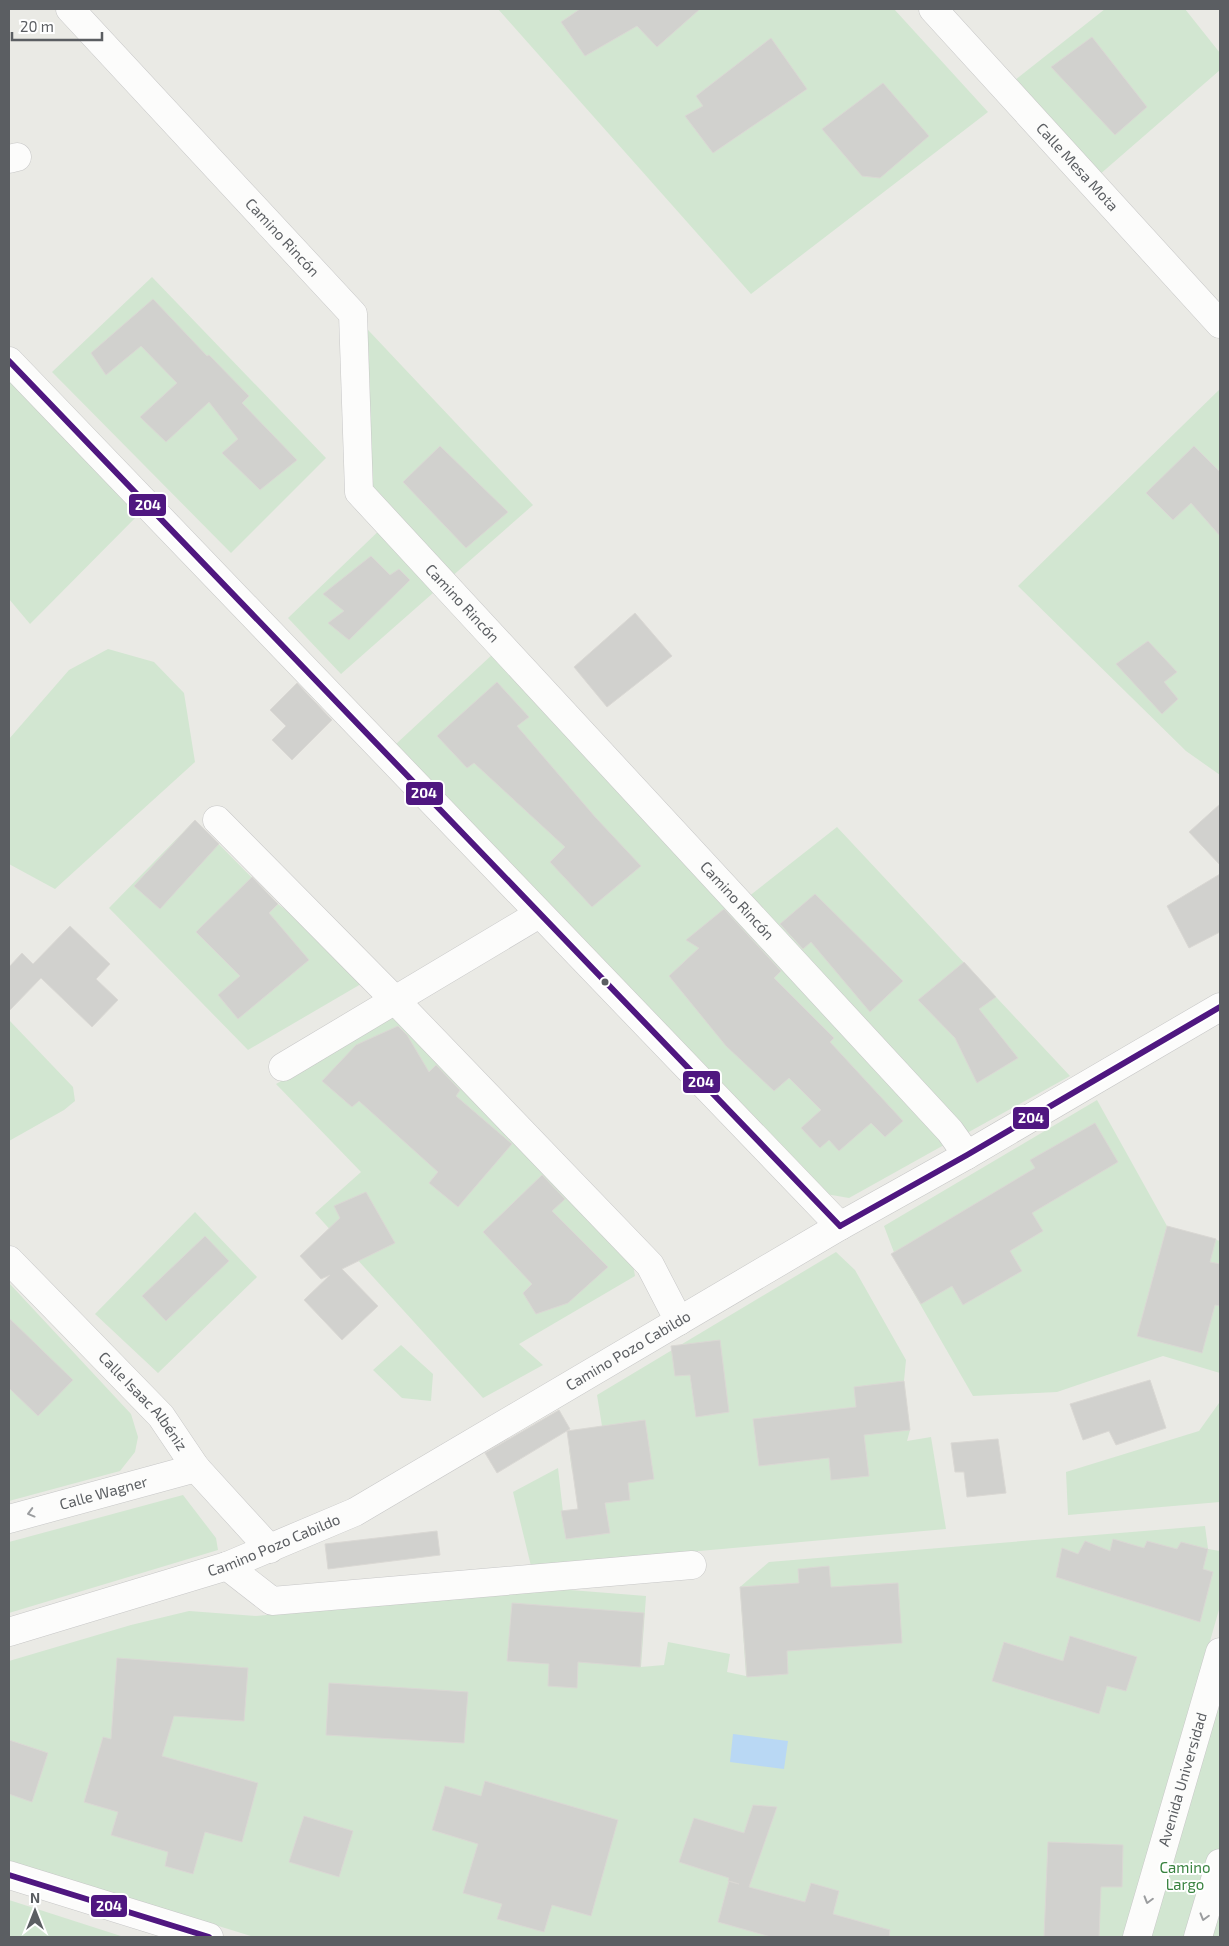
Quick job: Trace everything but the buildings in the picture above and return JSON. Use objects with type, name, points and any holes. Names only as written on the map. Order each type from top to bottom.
[{"type":"street","name":"Camino Rincón","points":[[70,9],[353,314],[359,492],[950,1131],[967,1155]]},
{"type":"street","name":"Calle Mesa Mota","points":[[933,9],[1220,324]]},
{"type":"street","points":[[9,361],[840,1226]]},
{"type":"street","points":[[217,820],[395,1000],[650,1265],[679,1322]]},
{"type":"street","points":[[283,1067],[539,914]]},
{"type":"street","name":"Camino Pozo Cabildo","points":[[9,1632],[227,1566],[356,1512],[840,1226],[967,1155],[1220,1006]]},
{"type":"street","name":"Calle Isaac Albéniz","points":[[9,1260],[161,1416],[196,1468],[270,1549]]},
{"type":"street","name":"Calle Wagner","points":[[9,1519],[196,1468]]},
{"type":"street","points":[[227,1566],[272,1601],[692,1565]]},
{"type":"street","name":"Avenida Universidad","points":[[1137,1937],[1220,1652]]},
{"type":"street","points":[[1198,1937],[1220,1863]]},
{"type":"street","points":[[9,1875],[208,1937]]},
{"type":"green space","points":[[498,9],[894,9],[988,112],[751,294]]},
{"type":"green space","points":[[1105,9],[1185,9],[1220,53],[1220,70],[1091,182],[1005,88]]},
{"type":"green space","points":[[152,277],[326,458],[231,553],[52,372]]},
{"type":"green space","points":[[353,314],[533,505],[341,674],[288,618],[387,523],[359,492]]},
{"type":"green space","points":[[9,361],[147,506],[30,624],[9,599]]},
{"type":"green space","points":[[1220,389],[1220,775],[1186,751],[1018,586]]},
{"type":"green space","points":[[108,649],[154,662],[184,693],[195,762],[55,889],[9,864],[9,739],[69,670]]},
{"type":"green space","points":[[494,653],[938,1133],[944,1145],[849,1198],[826,1194],[396,744]]},
{"type":"green space","points":[[195,820],[278,904],[309,928],[361,984],[248,1050],[109,908]]},
{"type":"green space","points":[[837,827],[1070,1076],[967,1133],[748,897]]},
{"type":"green space","points":[[392,1018],[429,1048],[633,1265],[635,1276],[519,1344],[543,1365],[483,1398],[315,1213],[361,1172],[276,1084]]},
{"type":"green space","points":[[9,1020],[73,1087],[75,1101],[64,1110],[9,1141]]},
{"type":"green space","points":[[1097,1100],[1167,1226],[1220,1241],[1220,1373],[1163,1356],[1057,1392],[973,1396],[901,1271],[884,1226]]},
{"type":"green space","points":[[195,1212],[257,1277],[158,1373],[95,1314]]},
{"type":"green space","points":[[836,1252],[855,1270],[906,1360],[904,1381],[910,1430],[907,1441],[931,1437],[946,1529],[531,1566],[513,1492],[558,1468],[566,1539],[609,1533],[601,1467],[572,1471],[569,1449],[580,1447],[577,1430],[602,1426],[597,1395]]},
{"type":"green space","points":[[9,1283],[131,1414],[138,1437],[135,1452],[120,1471],[9,1501]]},
{"type":"green space","points":[[401,1345],[433,1374],[431,1401],[402,1398],[373,1370]]},
{"type":"green space","points":[[1219,1403],[1220,1502],[1068,1515],[1066,1472],[1199,1431]]},
{"type":"green space","points":[[183,1495],[216,1538],[218,1550],[9,1613],[9,1542]]},
{"type":"green space","points":[[1205,1526],[1208,1549],[1220,1551],[1220,1606],[1126,1937],[254,1937],[9,1861],[9,1661],[131,1625],[189,1611],[256,1616],[545,1588],[646,1596],[641,1667],[664,1665],[668,1642],[730,1654],[727,1672],[746,1676],[740,1587],[769,1562]]},
{"type":"green space","name":"Camino Largo","points":[[1220,1652],[1220,1863],[1198,1937],[1137,1937]]},
{"type":"green space","points":[[9,1900],[124,1937],[9,1937]]},
{"type":"green space","points":[[1220,1900],[1220,1937],[1209,1937]]},
{"type":"water","points":[[733,1734],[788,1741],[784,1769],[730,1762]]},
{"type":"transit line","name":"204","points":[[9,361],[840,1226]]},
{"type":"transit line","name":"204","points":[[840,1226],[967,1155],[1220,1007]]},
{"type":"transit line","name":"204","points":[[9,1875],[209,1937]]}]
